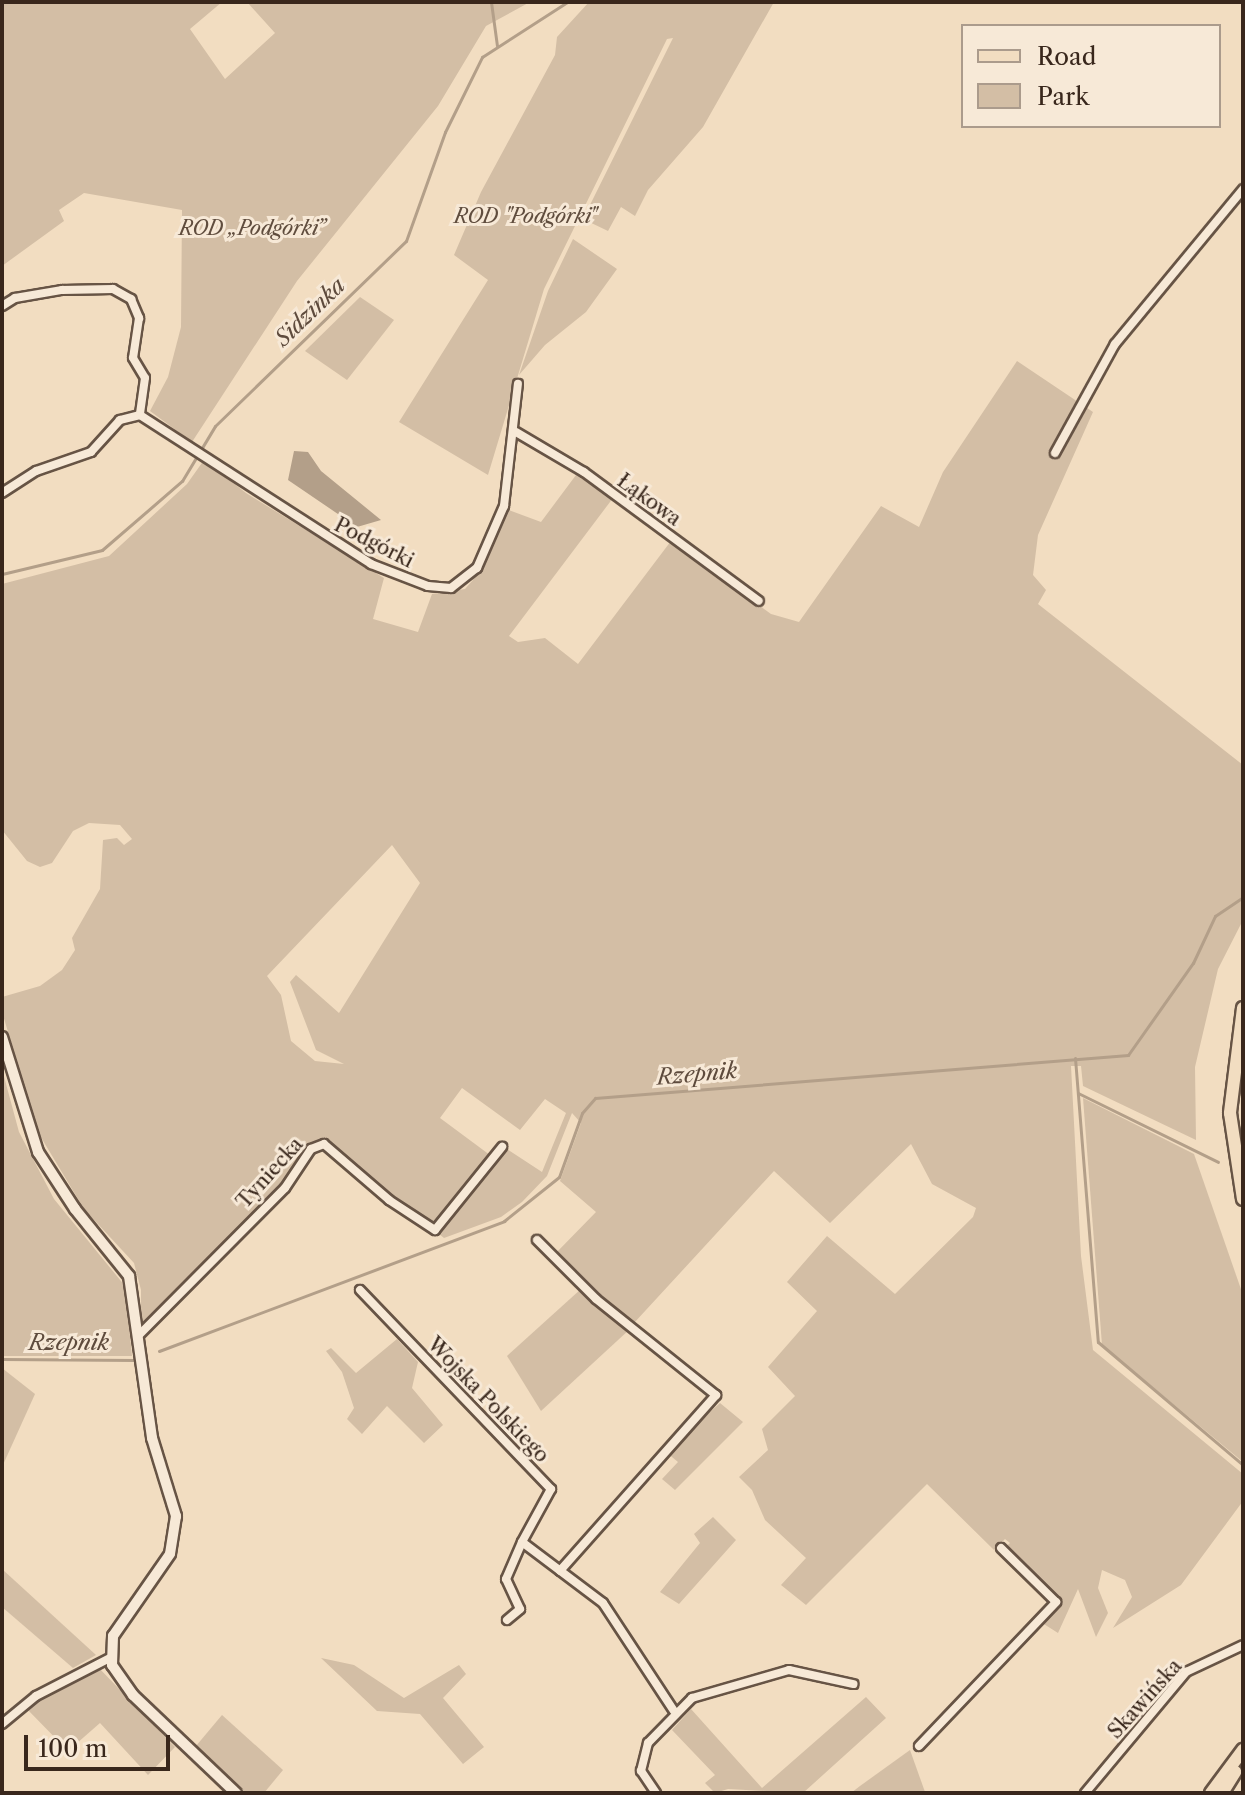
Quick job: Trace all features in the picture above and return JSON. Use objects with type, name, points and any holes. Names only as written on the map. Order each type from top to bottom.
[{"type":"main road","points":[[1243,1008],[1230,1113],[1243,1199]]},
{"type":"main road","points":[[1211,1793],[1243,1750]]},
{"type":"main road","points":[[1222,1793],[1243,1758]]},
{"type":"street","points":[[1055,453],[1115,344],[1243,189]]},
{"type":"street","points":[[2,306],[15,298],[76,288],[113,289],[131,299],[139,318],[133,358],[145,378],[140,415],[120,420],[91,452],[36,471],[2,493]]},
{"type":"street","name":"Podgórki","points":[[140,415],[371,564],[428,586],[451,588],[477,568],[497,527],[516,432],[518,384]]},
{"type":"street","name":"Łąkowa","points":[[516,432],[584,472],[759,601]]},
{"type":"street","points":[[2,1037],[38,1152],[129,1276],[152,1438],[177,1528],[165,1563],[113,1636],[110,1658],[133,1695],[236,1793]]},
{"type":"street","name":"Tyniecka","points":[[139,1335],[285,1188],[311,1149],[324,1144],[389,1200],[435,1230],[502,1147]]},
{"type":"street","points":[[537,1240],[596,1299],[716,1395],[560,1571]]},
{"type":"street","name":"Wojska Polskiego","points":[[360,1290],[551,1489],[506,1579],[520,1609],[507,1620]]},
{"type":"street","points":[[522,1542],[603,1603],[674,1711]]},
{"type":"street","points":[[919,1746],[1056,1602],[1001,1548]]},
{"type":"street","name":"Skawińska","points":[[1085,1793],[1186,1672],[1243,1645]]},
{"type":"street","points":[[2,1724],[36,1696],[110,1658]]},
{"type":"street","points":[[656,1793],[641,1771],[648,1743],[674,1711],[726,1686],[789,1670],[853,1684]]},
{"type":"green space","name":"ROD „Podgórki”","points":[[2,2],[222,2],[190,29],[225,79],[275,33],[247,2],[530,2],[486,26],[438,106],[297,281],[192,442],[150,411],[168,377],[181,327],[182,210],[84,193],[59,210],[64,221],[2,266]]},
{"type":"green space","name":"ROD \"Podgórki\"","points":[[589,2],[774,2],[703,127],[648,190],[635,216],[621,207],[608,231],[583,219],[673,38],[667,39],[544,289],[488,475],[399,422],[488,280],[454,255],[481,192],[555,55],[557,37]]},
{"type":"green space","points":[[573,239],[617,269],[586,312],[545,345],[519,375],[548,291]]},
{"type":"green space","points":[[360,297],[394,320],[347,380],[305,351]]},
{"type":"green space","points":[[1017,361],[1093,412],[1038,535],[1033,575],[1046,590],[1038,604],[1243,765],[1243,920],[1218,969],[1195,1067],[1196,1140],[1083,1086],[1081,1066],[1071,1066],[1081,1256],[1093,1350],[1243,1474],[1243,1501],[1181,1585],[1113,1628],[1132,1597],[1125,1580],[1102,1570],[1098,1588],[1108,1613],[1096,1637],[1078,1589],[1058,1633],[1036,1619],[1050,1602],[998,1554],[1010,1543],[1005,1539],[994,1550],[927,1484],[806,1605],[781,1585],[806,1558],[765,1520],[752,1490],[739,1477],[768,1450],[762,1429],[795,1396],[768,1367],[817,1311],[787,1282],[827,1236],[895,1294],[973,1217],[976,1208],[932,1184],[911,1144],[830,1223],[774,1171],[634,1323],[599,1298],[555,1254],[596,1212],[560,1181],[581,1123],[572,1113],[547,1176],[522,1202],[501,1217],[444,1238],[324,1142],[311,1142],[279,1190],[141,1329],[141,1290],[134,1263],[84,1209],[39,1134],[2,1012],[2,997],[40,986],[62,970],[75,950],[72,938],[100,889],[103,840],[117,838],[124,845],[132,839],[120,825],[89,823],[73,831],[52,863],[40,867],[27,861],[2,830],[2,584],[109,556],[187,484],[204,460],[246,493],[384,578],[373,619],[418,632],[432,594],[465,589],[473,580],[506,509],[541,522],[579,471],[613,498],[509,636],[518,642],[545,638],[578,664],[671,541],[771,614],[799,622],[881,506],[919,527],[943,472]],"holes":[[[392,845],[420,883],[339,1013],[296,975],[290,982],[316,1050],[344,1064],[315,1061],[291,1041],[281,995],[267,976]],[[462,1088],[520,1130],[545,1099],[566,1113],[542,1172],[507,1149],[498,1161],[440,1118]]]},
{"type":"green space","points":[[2,1069],[19,1132],[54,1199],[125,1286],[132,1356],[2,1356]]},
{"type":"green space","points":[[1083,1098],[1194,1154],[1243,1295],[1243,1462],[1102,1345]]},
{"type":"green space","points":[[581,1289],[630,1329],[541,1411],[507,1356]]},
{"type":"green space","points":[[397,1339],[418,1362],[412,1388],[443,1425],[424,1443],[387,1406],[362,1434],[347,1419],[354,1408],[342,1372],[326,1351],[331,1348],[356,1373]]},
{"type":"green space","points":[[2,1368],[35,1394],[2,1467]]},
{"type":"green space","points":[[720,1403],[743,1422],[675,1490],[662,1479],[678,1462],[666,1452]]},
{"type":"green space","points":[[713,1517],[736,1540],[679,1604],[660,1592],[700,1543],[694,1534]]},
{"type":"green space","points":[[2,1569],[96,1655],[73,1668],[2,1607]]},
{"type":"green space","points":[[321,1658],[354,1665],[404,1698],[459,1665],[466,1674],[443,1698],[484,1747],[463,1764],[420,1714],[377,1711]]},
{"type":"green space","points":[[98,1667],[175,1747],[148,1775],[100,1723],[68,1751],[26,1708]]},
{"type":"green space","points":[[866,1697],[886,1718],[803,1793],[728,1789],[715,1793],[705,1783],[715,1775],[672,1730],[691,1709],[762,1788]]},
{"type":"green space","points":[[222,1715],[283,1770],[264,1793],[246,1793],[196,1746]]},
{"type":"green space","points":[[910,1750],[925,1792],[851,1793],[860,1786]]},
{"type":"shaded area","points":[[294,451],[308,452],[321,471],[381,520],[357,527],[288,480]]},
{"type":"waterway","points":[[491,2],[497,46]]},
{"type":"waterway","name":"Sidzinka","points":[[2,574],[102,550],[182,481],[215,426],[406,241],[445,132],[482,57],[567,2]]},
{"type":"waterway","name":"Rzepnik","points":[[159,1351],[504,1221],[559,1177],[582,1113],[595,1098],[1128,1055],[1193,963],[1215,916],[1243,897]]},
{"type":"waterway","points":[[1075,1058],[1098,1342],[1243,1465]]},
{"type":"waterway","points":[[1078,1093],[1218,1162]]},
{"type":"waterway","name":"Rzepnik","points":[[2,1359],[135,1360]]}]
